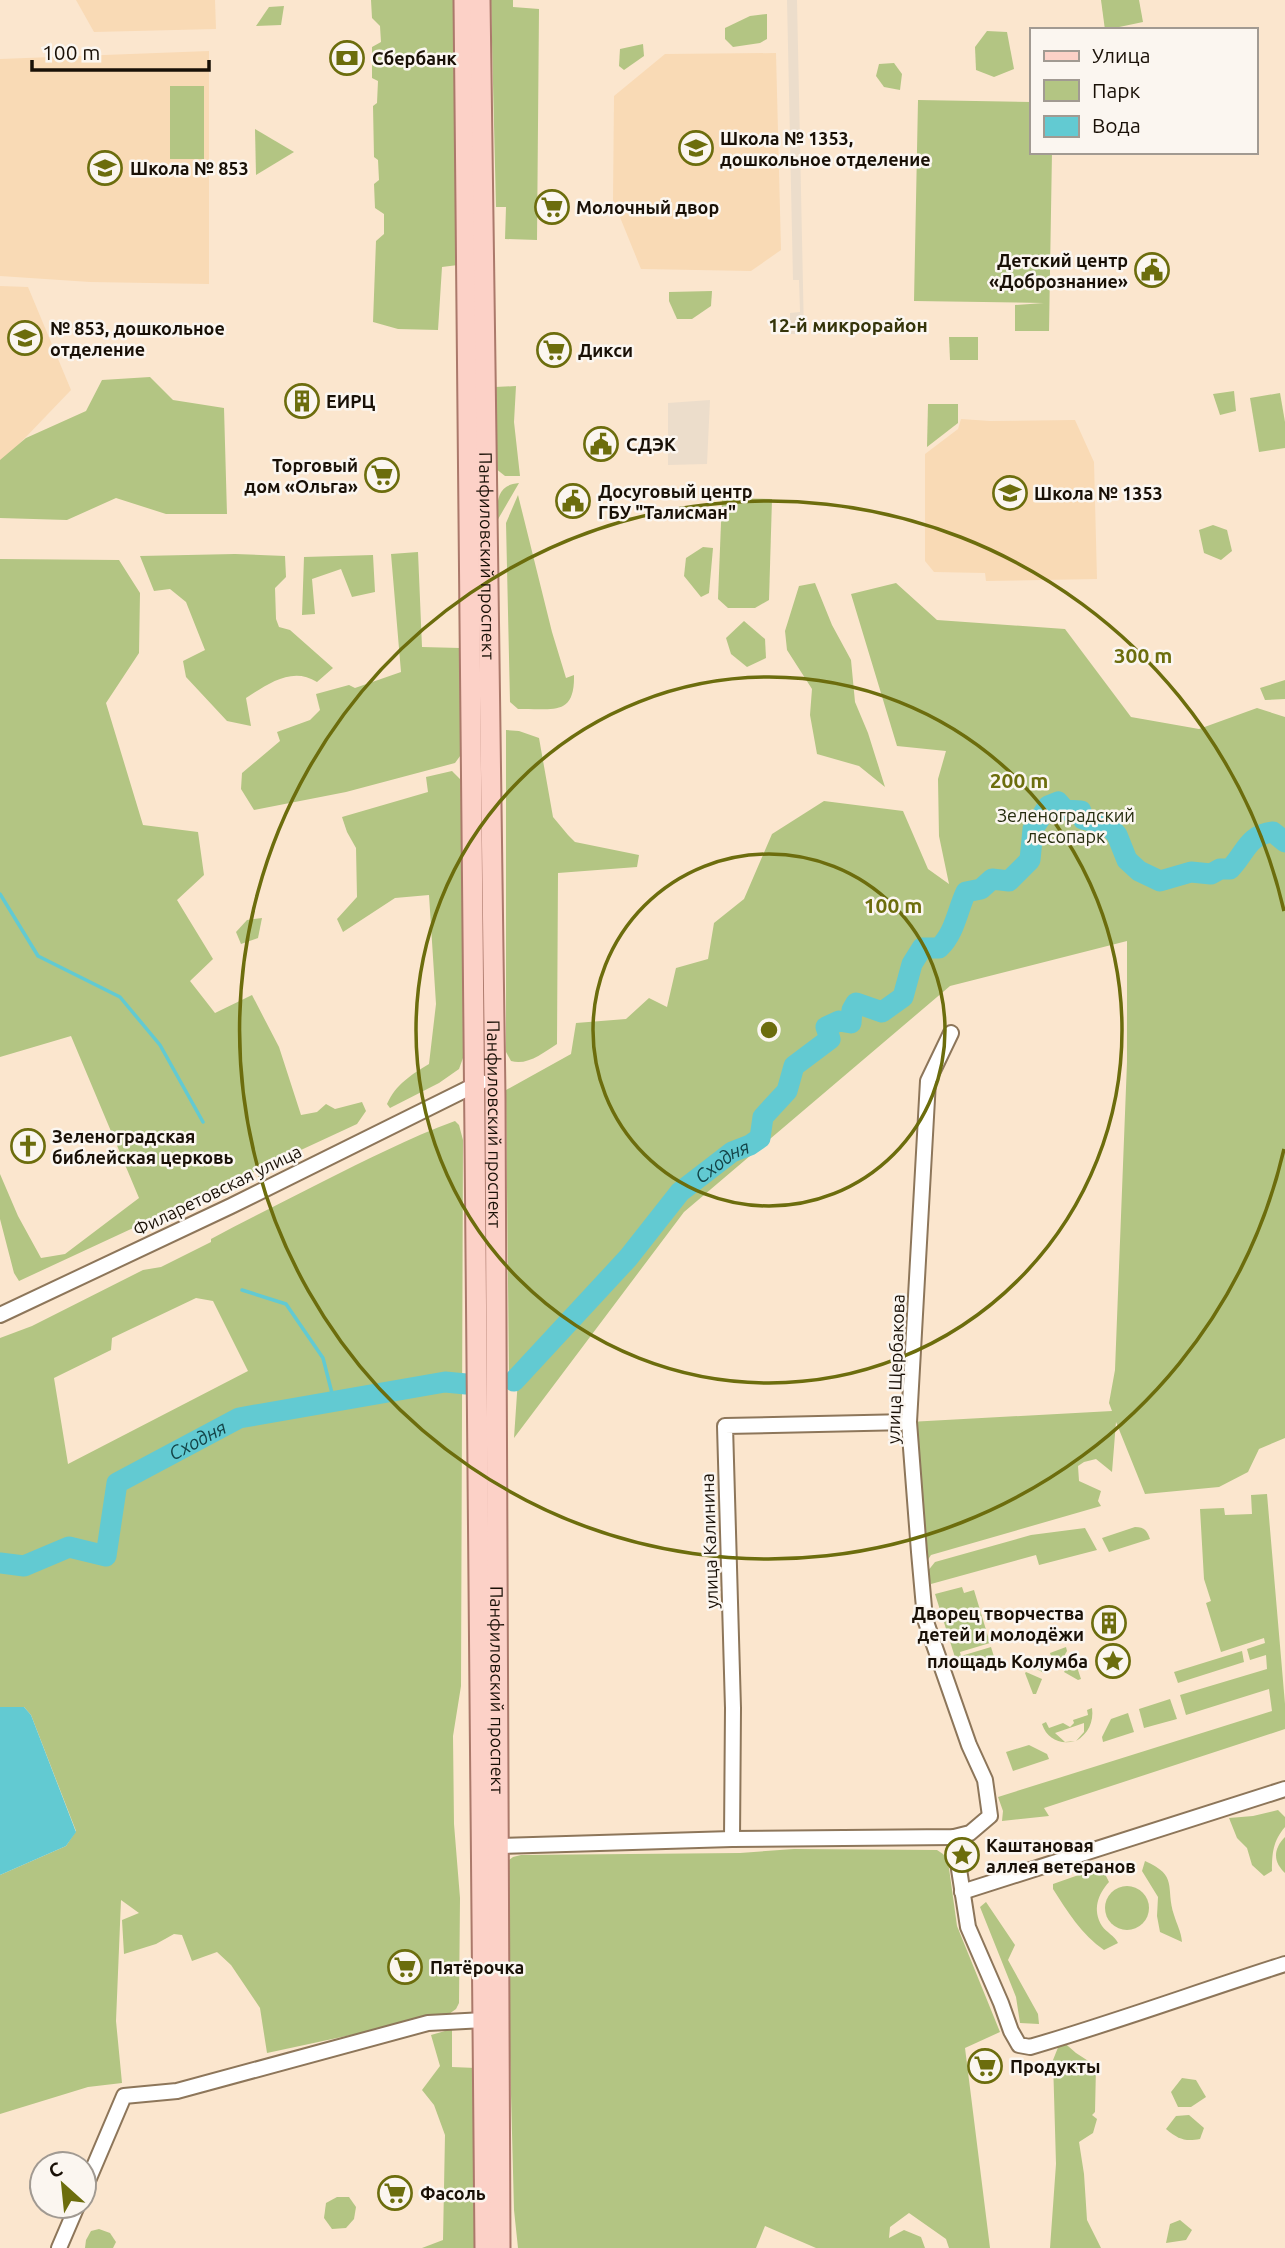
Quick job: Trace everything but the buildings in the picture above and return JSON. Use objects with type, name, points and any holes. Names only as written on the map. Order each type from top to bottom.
[{"type":"main road","name":"Панфиловский проспект","points":[[464,0],[485,2248]]},
{"type":"main road","name":"Панфиловский проспект","points":[[480,0],[495,1098],[500,2248]]},
{"type":"main road","points":[[473,1085],[482,1085],[490,1090],[495,1098]]},
{"type":"street","name":"улица Щербакова","points":[[951,1033],[928,1081],[909,1422],[925,1619],[969,1745],[985,1780],[990,1816],[970,1833],[954,1837]]},
{"type":"street","points":[[473,1085],[489,1072],[494,1050]]},
{"type":"street","points":[[449,1096],[468,1080],[473,1053]]},
{"type":"street","name":"Филаретовская улица","points":[[0,1315],[494,1076]]},
{"type":"street","points":[[449,1096],[458,1097],[465,1103],[474,1134]]},
{"type":"street","name":"улица Калинина","points":[[732,1839],[733,1708],[725,1426],[909,1422]]},
{"type":"street","points":[[962,1892],[1285,1788]]},
{"type":"street","points":[[498,1846],[732,1839],[954,1837],[968,1927],[1011,2031],[1019,2045],[1030,2047],[1105,2025],[1285,1964]]},
{"type":"street","points":[[98,2157],[124,2096],[177,2091],[428,2024],[484,2020]]},
{"type":"street","points":[[59,2248],[71,2220]]},
{"type":"shaded area","points":[[76,0],[215,0],[216,29],[94,32]]},
{"type":"shaded area","points":[[787,0],[797,0],[804,334],[790,334],[790,313],[800,312],[799,280],[793,280]]},
{"type":"shaded area","name":"Школа № 853","points":[[209,51],[209,284],[90,282],[0,276],[0,59]]},
{"type":"shaded area","name":"Школа № 1353, дошкольное отделение","points":[[776,53],[781,250],[751,271],[641,269],[613,200],[614,96],[665,54]]},
{"type":"shaded area","name":"№ 853, дошкольное отделение","points":[[0,286],[28,287],[71,390],[0,464]]},
{"type":"shaded area","points":[[710,400],[707,464],[668,465],[668,403]]},
{"type":"shaded area","name":"Школа № 1353","points":[[961,419],[1075,420],[1094,462],[1097,579],[986,581],[985,573],[934,572],[925,561],[925,454],[958,429]]},
{"type":"green space","points":[[371,0],[456,2],[458,265],[442,267],[438,330],[398,329],[373,322],[376,241],[384,234],[384,214],[375,208],[374,184],[379,180],[378,160],[374,157],[373,106],[377,103],[378,81],[372,78],[372,47],[381,42],[380,26],[372,18]]},
{"type":"green space","points":[[491,0],[513,0],[513,7],[539,9],[537,240],[505,239],[506,207],[496,207]]},
{"type":"green space","points":[[1101,0],[1139,0],[1143,22],[1105,28]]},
{"type":"green space","points":[[284,6],[281,25],[256,26],[269,7]]},
{"type":"green space","points":[[767,14],[767,39],[760,43],[733,47],[725,39],[725,28],[750,16]]},
{"type":"green space","points":[[987,31],[1007,32],[1014,69],[994,77],[976,70],[975,47]]},
{"type":"green space","points":[[643,44],[644,56],[624,70],[619,66],[620,49]]},
{"type":"green space","points":[[894,63],[902,74],[900,90],[884,87],[876,76],[879,64]]},
{"type":"green space","points":[[170,86],[204,86],[204,159],[170,159]]},
{"type":"green space","points":[[918,100],[1030,102],[1030,154],[1052,154],[1049,331],[1015,331],[1015,305],[1044,303],[914,301]]},
{"type":"green space","points":[[255,129],[294,152],[256,175]]},
{"type":"green space","points":[[712,291],[711,306],[692,319],[677,319],[669,301],[669,292]]},
{"type":"green space","points":[[949,337],[978,337],[978,360],[950,360]]},
{"type":"green space","points":[[150,377],[173,400],[224,408],[227,514],[166,514],[116,498],[67,520],[0,518],[0,460],[26,438],[86,411],[102,380]]},
{"type":"green space","points":[[516,386],[514,422],[520,476],[505,476],[495,468],[495,387]]},
{"type":"green space","points":[[1234,391],[1236,411],[1220,415],[1213,394]]},
{"type":"green space","points":[[1280,393],[1285,422],[1285,448],[1259,452],[1250,398]]},
{"type":"green space","points":[[928,404],[958,404],[958,423],[927,447]]},
{"type":"green space","points":[[519,483],[497,521],[499,496],[506,487]]},
{"type":"green space","points":[[518,495],[566,678],[574,675],[570,698],[559,708],[518,709],[510,702],[506,523]]},
{"type":"green space","points":[[722,498],[772,499],[769,600],[755,608],[728,608],[718,599]]},
{"type":"green space","points":[[1213,525],[1227,530],[1232,551],[1221,560],[1204,553],[1199,530]]},
{"type":"green space","points":[[703,547],[713,548],[709,593],[701,597],[684,576],[686,558]]},
{"type":"green space","points":[[418,552],[422,647],[460,648],[463,752],[455,763],[346,792],[254,810],[241,789],[242,773],[280,741],[277,732],[310,720],[320,710],[316,694],[349,685],[355,688],[401,672],[391,554]]},
{"type":"green space","points":[[373,555],[375,592],[352,597],[341,569],[312,579],[315,614],[302,615],[304,557]]},
{"type":"green space","points":[[140,556],[285,556],[286,577],[275,588],[276,619],[279,627],[290,630],[333,668],[317,682],[289,676],[246,698],[251,726],[227,721],[186,677],[183,661],[205,650],[186,602],[170,589],[154,591]]},
{"type":"green space","points":[[0,559],[119,560],[140,593],[139,653],[106,703],[143,825],[198,832],[204,875],[177,900],[213,959],[190,981],[215,1013],[252,995],[279,1047],[301,1115],[317,1112],[326,1104],[335,1109],[362,1102],[366,1111],[357,1124],[19,1281],[14,1273],[0,1219],[0,1174],[18,1216],[41,1258],[65,1254],[139,1198],[71,1036],[0,1057]]},
{"type":"green space","points":[[815,583],[832,625],[851,660],[855,702],[885,787],[859,766],[817,754],[810,715],[812,689],[787,650],[785,631],[799,586]]},
{"type":"green space","name":"Зеленоградский лесопарк","points":[[896,583],[937,620],[1065,629],[1131,717],[1199,729],[1257,708],[1285,717],[1285,1438],[1259,1449],[1248,1472],[1219,1487],[1145,1494],[1116,1422],[1112,1472],[1096,1459],[1078,1466],[1079,1481],[1101,1491],[1098,1501],[1101,1506],[931,1555],[921,1570],[909,1422],[1112,1411],[1109,1403],[1115,1370],[1127,1062],[1127,941],[950,986],[684,1212],[514,1438],[519,1364],[517,1375],[509,1377],[506,1090],[571,1054],[576,1023],[626,1019],[649,998],[667,1007],[676,968],[708,959],[714,923],[744,899],[772,834],[824,801],[903,811],[928,869],[949,884],[939,836],[938,779],[946,751],[897,746],[851,594]]},
{"type":"green space","points":[[744,621],[765,639],[766,658],[747,667],[731,654],[726,638]]},
{"type":"green space","points":[[1285,680],[1285,699],[1265,700],[1260,688]]},
{"type":"green space","points":[[506,730],[539,738],[553,817],[575,842],[639,855],[637,867],[558,873],[557,1044],[523,1062],[511,1061],[506,1052]]},
{"type":"green space","points":[[452,771],[462,781],[463,1058],[459,1069],[439,1083],[390,1108],[387,1104],[399,1085],[429,1064],[436,1004],[429,895],[395,898],[343,932],[337,919],[357,897],[356,848],[342,817],[428,792],[426,777]]},
{"type":"green space","points":[[262,918],[258,938],[241,944],[236,932],[247,920]]},
{"type":"green space","points":[[455,1121],[459,1125],[463,1140],[461,1686],[453,1736],[454,1824],[460,1898],[459,2003],[449,2014],[267,2053],[260,2008],[231,1965],[217,1952],[192,1961],[182,1935],[174,1934],[156,1944],[124,1954],[122,1920],[139,1913],[121,1900],[116,2021],[122,2083],[88,2087],[0,2114],[0,1875],[66,1846],[76,1831],[31,1715],[24,1707],[0,1707],[0,1338],[32,1326],[143,1270],[161,1267],[322,1182]],"holes":[[[196,1298],[213,1301],[248,1371],[68,1464],[54,1378],[111,1350],[112,1338]]]},
{"type":"green space","points":[[1267,1494],[1285,1729],[1044,1808],[1049,1816],[1002,1821],[1003,1811],[998,1797],[1272,1711],[1269,1689],[1186,1715],[1180,1695],[1267,1669],[1266,1655],[1250,1660],[1247,1649],[1265,1643],[1264,1638],[1221,1652],[1206,1603],[1211,1601],[1204,1579],[1200,1509],[1224,1508],[1225,1515],[1252,1514],[1251,1495]]},
{"type":"green space","points":[[1135,1527],[1145,1530],[1150,1539],[1109,1552],[1102,1538]]},
{"type":"green space","points":[[1085,1528],[1097,1550],[1039,1565],[1036,1555],[931,1584],[927,1572],[935,1562],[1031,1535]]},
{"type":"green space","points":[[962,1587],[964,1593],[974,1590],[990,1643],[960,1652],[961,1656],[991,1647],[996,1663],[971,1670],[959,1670],[935,1594]]},
{"type":"green space","points":[[1066,1647],[1067,1651],[1056,1670],[1050,1653]]},
{"type":"green space","points":[[1242,1651],[1244,1662],[1178,1683],[1174,1672]]},
{"type":"green space","points":[[1041,1656],[1047,1673],[1025,1661]]},
{"type":"green space","points":[[1072,1657],[1081,1679],[1078,1680],[1064,1672]]},
{"type":"green space","points":[[1026,1672],[1042,1679],[1036,1694],[1033,1694]]},
{"type":"green space","points":[[1170,1699],[1177,1719],[1144,1728],[1139,1709]]},
{"type":"green space","points":[[1092,1708],[1089,1727],[1076,1741],[1084,1732],[1084,1723],[1055,1733],[1065,1742],[1051,1737],[1042,1724],[1046,1722],[1049,1728],[1063,1723],[1070,1727],[1074,1723],[1073,1720],[1088,1715],[1087,1710]]},
{"type":"green space","points":[[1128,1713],[1134,1732],[1103,1742],[1102,1737],[1111,1719]]},
{"type":"green space","points":[[1029,1745],[1047,1754],[1049,1759],[1013,1771],[1006,1752]]},
{"type":"green space","points":[[1278,1810],[1285,1817],[1285,1827],[1274,1848],[1272,1871],[1264,1876],[1252,1865],[1247,1848],[1237,1838],[1229,1818]]},
{"type":"green space","points":[[1285,1837],[1285,1873],[1278,1864],[1276,1855],[1278,1846]]},
{"type":"green space","points":[[794,1849],[937,1850],[948,1861],[957,1926],[1000,2032],[965,2048],[990,2248],[949,2248],[946,2239],[909,2213],[890,2227],[889,2238],[904,2230],[921,2237],[925,2248],[816,2248],[765,2226],[756,2248],[518,2248],[514,2210],[505,1863],[521,1855],[740,1853]]},
{"type":"green space","points":[[1145,1861],[1156,1866],[1167,1877],[1182,1942],[1160,1932],[1158,1897],[1142,1871]]},
{"type":"green space","points":[[1090,1871],[1104,1872],[1109,1882],[1099,1897],[1097,1914],[1102,1926],[1118,1943],[1104,1950],[1082,1930],[1053,1889],[1053,1884]]},
{"type":"green space","points":[[1127,1886],[1136,1887],[1143,1892],[1148,1899],[1148,1917],[1143,1924],[1136,1929],[1127,1930],[1118,1929],[1111,1924],[1106,1917],[1105,1908],[1106,1899],[1111,1892],[1118,1887]]},
{"type":"green space","points":[[986,1902],[1015,1945],[1008,1960],[1038,2014],[1039,2024],[1020,2023],[1016,1997],[980,1907]]},
{"type":"green space","points":[[452,2029],[452,2067],[476,2068],[475,2248],[422,2248],[443,2240],[445,2135],[434,2105],[422,2090],[440,2066],[431,2035]]},
{"type":"green space","points":[[1061,2040],[1096,2066],[1095,2112],[1092,2115],[1097,2119],[1093,2133],[1079,2142],[1087,2220],[1101,2248],[1050,2248],[1056,2164],[1053,2060]]},
{"type":"green space","points":[[1182,2078],[1196,2080],[1206,2097],[1191,2107],[1178,2107],[1171,2092]]},
{"type":"green space","points":[[1189,2115],[1204,2128],[1200,2139],[1182,2139],[1166,2129],[1176,2116]]},
{"type":"green space","points":[[337,2197],[349,2197],[356,2207],[354,2219],[346,2228],[332,2229],[324,2218],[326,2203]]},
{"type":"green space","points":[[1180,2220],[1192,2230],[1186,2240],[1166,2243],[1170,2224]]},
{"type":"green space","points":[[99,2229],[110,2233],[116,2242],[113,2248],[85,2248],[91,2231]]},
{"type":"water","points":[[0,1707],[24,1707],[31,1715],[76,1832],[66,1846],[0,1875]]},
{"type":"waterway","name":"Сходня","points":[[514,1381],[628,1258],[680,1192],[732,1152],[760,1138],[763,1117],[787,1091],[794,1066],[830,1039],[826,1027],[839,1021],[851,1023],[852,1010],[856,1003],[882,1012],[903,997],[912,964],[922,948],[939,948],[944,942],[966,892],[981,889],[992,879],[1009,881],[1030,860],[1033,829],[1048,806],[1058,802],[1065,810],[1081,811],[1083,819],[1108,825],[1117,835],[1127,860],[1139,871],[1160,881],[1191,872],[1211,874],[1220,869],[1230,869],[1252,841],[1264,834],[1273,832],[1285,842]]},
{"type":"waterway","points":[[0,894],[38,956],[120,997],[160,1045],[203,1122]]},
{"type":"waterway","points":[[242,1290],[286,1304],[323,1358],[334,1401]]},
{"type":"waterway","name":"Сходня","points":[[0,1563],[24,1566],[69,1547],[106,1556],[117,1483],[239,1418],[445,1382],[466,1384]]},
{"type":"place","name":"Сбербанк","points":[[347,58]]},
{"type":"place","name":"Школа № 1353, дошкольное отделение","points":[[696,148]]},
{"type":"place","name":"Школа № 853","points":[[105,168]]},
{"type":"place","name":"Молочный двор","points":[[552,207]]},
{"type":"place","name":"Детский центр «Добрознание»","points":[[1152,270]]},
{"type":"place","name":"№ 853, дошкольное отделение","points":[[25,338]]},
{"type":"place","name":"Дикси","points":[[554,350]]},
{"type":"place","name":"ЕИРЦ","points":[[302,401]]},
{"type":"place","name":"СДЭК","points":[[601,444]]},
{"type":"place","name":"Торговый дом «Ольга»","points":[[382,475]]},
{"type":"place","name":"Школа № 1353","points":[[1010,493]]},
{"type":"place","name":"Досуговый центр ГБУ \"Талисман\"","points":[[573,501]]},
{"type":"place","name":"Зеленоградская библейская церковь","points":[[28,1146]]},
{"type":"place","name":"Дворец творчества детей и молодёжи","points":[[1109,1623]]},
{"type":"place","name":"площадь Колумба","points":[[1113,1661]]},
{"type":"place","name":"Каштановая аллея ветеранов","points":[[962,1855]]},
{"type":"place","name":"Пятёрочка","points":[[405,1967]]},
{"type":"place","name":"Продукты","points":[[985,2066]]},
{"type":"place","name":"Фасоль","points":[[395,2193]]},
{"type":"district","name":"12-й микрорайон","points":[[848,325]]}]
